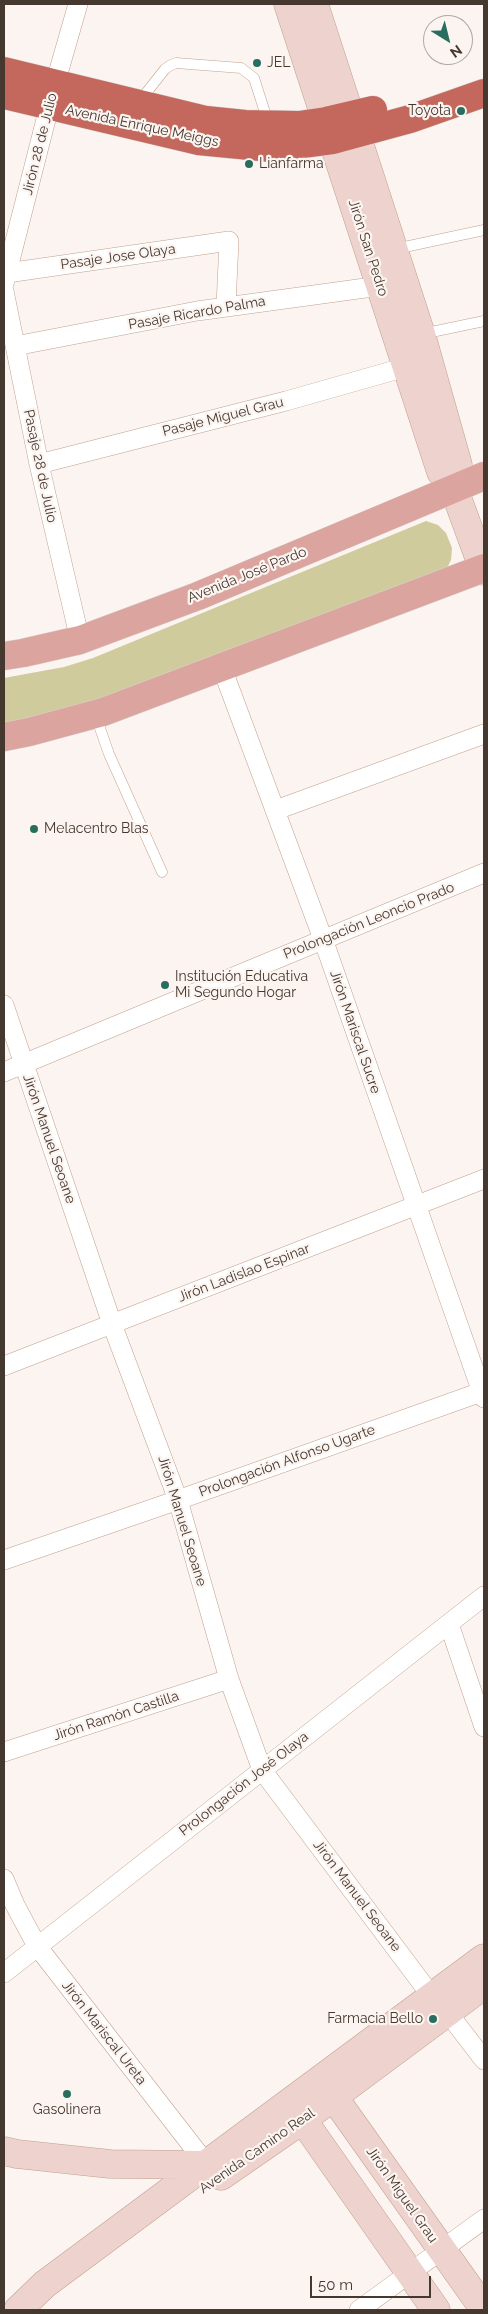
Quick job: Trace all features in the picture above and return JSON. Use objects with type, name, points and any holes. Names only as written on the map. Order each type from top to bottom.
[{"type":"highway","name":"Avenida Enrique Meiggs","points":[[4,71],[52,95],[198,142],[271,148],[341,128],[484,74]]},
{"type":"highway","name":"Avenida Enrique Meiggs","points":[[4,95],[52,95],[138,104],[206,120],[341,128],[410,119],[484,92]]},
{"type":"main road","name":"Jirón San Pedro","points":[[288,4],[393,249],[421,334],[458,465],[454,488]]},
{"type":"main road","name":"Jirón San Pedro","points":[[314,4],[341,128],[380,286],[441,472],[454,488],[484,569]]},
{"type":"main road","name":"Avenida José Pardo","points":[[4,656],[23,654],[80,640],[198,596],[484,476]]},
{"type":"main road","points":[[4,737],[94,714],[484,569]]},
{"type":"main road","name":"Avenida Camino Real","points":[[18,2310],[45,2284],[212,2172],[441,2005],[484,1958]]},
{"type":"main road","name":"Avenida Camino Real","points":[[441,2005],[484,1985]]},
{"type":"main road","name":"Jirón Miguel Grau","points":[[328,2089],[440,2250],[484,2309]]},
{"type":"main road","points":[[296,2112],[436,2310]]},
{"type":"main road","name":"Avenida Camino Real","points":[[4,2151],[110,2164],[212,2172]]},
{"type":"main road","name":"Avenida Camino Real","points":[[27,2310],[57,2298],[212,2172]]},
{"type":"street","name":"Jirón 28 de Julio","points":[[5,282],[52,95],[78,4]]},
{"type":"street","name":"Pasaje Jose Olaya","points":[[5,282],[229,241],[226,306]]},
{"type":"street","name":"Pasaje 28 de Julio","points":[[5,282],[15,346],[39,464],[80,640]]},
{"type":"street","name":"Pasaje Ricardo Palma","points":[[15,346],[226,306],[380,286]]},
{"type":"street","name":"Pasaje Miguel Grau","points":[[39,464],[286,401],[406,368]]},
{"type":"street","name":"Jirón Mariscal Sucre","points":[[222,668],[323,939],[416,1206],[484,1393]]},
{"type":"street","points":[[276,810],[484,734]]},
{"type":"street","name":"Prolongación Leoncio Prado","points":[[4,1072],[484,873]]},
{"type":"street","name":"Jirón Manuel Seoane","points":[[4,1005],[112,1324],[178,1500],[229,1679],[262,1770],[484,2060]]},
{"type":"street","name":"Jirón Ladislao Espinar","points":[[4,1366],[484,1178]]},
{"type":"street","name":"Prolongación Alfonso Ugarte","points":[[4,1560],[484,1393]]},
{"type":"street","name":"Prolongación José Olaya","points":[[4,1972],[484,1596]]},
{"type":"street","points":[[449,1624],[484,1726]]},
{"type":"street","name":"Jirón Ramón Castilla","points":[[4,1752],[229,1679]]},
{"type":"street","name":"Jirón Mariscal Ureta","points":[[4,1879],[15,1906],[37,1946],[212,2172]]},
{"type":"street","points":[[359,2310],[484,2219]]},
{"type":"street","points":[[4,2306],[7,2310]]},
{"type":"lane","points":[[138,104],[165,69],[171,65],[242,68],[254,78],[269,125]]},
{"type":"lane","points":[[393,249],[484,230]]},
{"type":"lane","points":[[421,334],[484,321]]},
{"type":"lane","points":[[94,714],[109,754],[162,872]]},
{"type":"shaded area","points":[[426,521],[438,525],[446,533],[452,548],[451,560],[445,572],[294,635],[4,732],[4,678],[64,667],[93,658]]},
{"type":"place","name":"JEL","points":[[257,63]]},
{"type":"place","name":"Toyota","points":[[461,111]]},
{"type":"place","name":"Lianfarma","points":[[249,164]]},
{"type":"place","name":"Melacentro Blas","points":[[34,829]]},
{"type":"place","name":"Institución Educativa Mi Segundo Hogar","points":[[165,985]]},
{"type":"place","name":"Farmacia Bello","points":[[433,2019]]},
{"type":"place","name":"Gasolinera","points":[[67,2094]]}]
